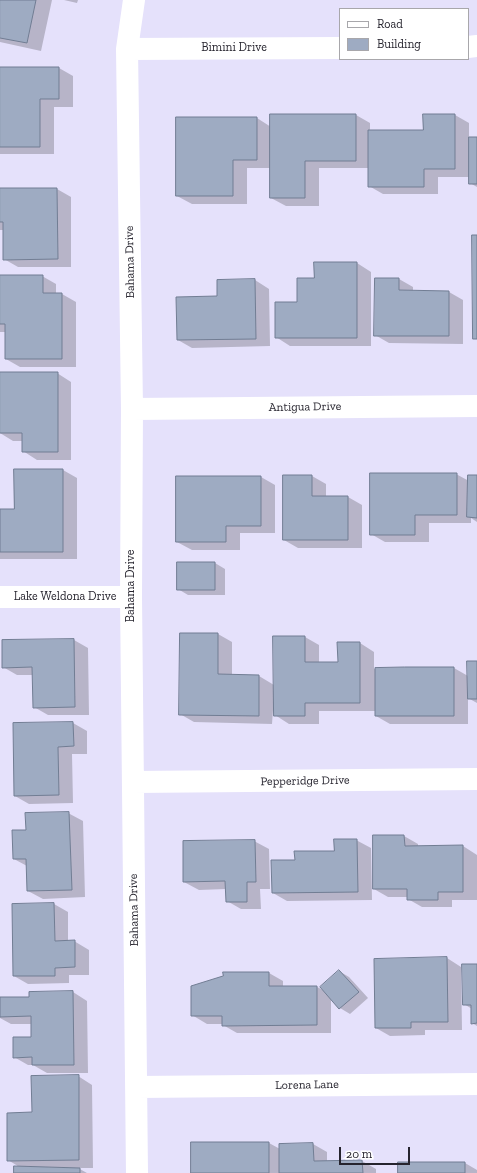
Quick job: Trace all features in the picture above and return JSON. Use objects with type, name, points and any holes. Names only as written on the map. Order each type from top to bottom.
[{"type":"street","name":"Bahama Drive","points":[[134,0],[127,49],[132,409],[131,597],[137,1173]]},
{"type":"street","name":"Bimini Drive","points":[[127,49],[339,48]]},
{"type":"street","name":"Antigua Drive","points":[[132,409],[477,406]]},
{"type":"street","name":"Lake Weldona Drive","points":[[0,597],[131,597]]},
{"type":"street","name":"Pepperidge Drive","points":[[133,782],[477,779]]},
{"type":"street","name":"Lorena Lane","points":[[136,1087],[477,1084]]},
{"type":"building","points":[[0,0],[36,0],[27,43],[0,38]]},
{"type":"building","points":[[0,67],[59,67],[59,99],[40,99],[40,147],[0,147]]},
{"type":"building","points":[[270,114],[356,114],[356,161],[305,161],[305,198],[270,198]]},
{"type":"building","points":[[423,114],[455,114],[455,169],[424,169],[424,187],[368,187],[368,130],[423,130]]},
{"type":"building","points":[[176,117],[257,117],[257,160],[233,160],[233,196],[176,196]]},
{"type":"building","points":[[469,137],[477,137],[477,184],[469,184]]},
{"type":"building","points":[[0,188],[57,188],[58,259],[3,260],[3,222],[0,222]]},
{"type":"building","points":[[472,235],[477,235],[477,339],[473,339]]},
{"type":"building","points":[[314,262],[357,262],[357,338],[275,338],[275,302],[297,302],[297,278],[314,278]]},
{"type":"building","points":[[0,275],[43,275],[43,293],[62,293],[62,359],[5,359],[5,324],[0,324]]},
{"type":"building","points":[[375,278],[399,278],[399,290],[449,291],[449,336],[374,336]]},
{"type":"building","points":[[255,279],[256,339],[177,340],[176,297],[217,296],[217,280]]},
{"type":"building","points":[[0,372],[58,372],[58,452],[22,452],[22,433],[0,433]]},
{"type":"building","points":[[14,469],[63,469],[63,552],[0,552],[0,509],[14,509]]},
{"type":"building","points":[[370,473],[457,473],[457,515],[415,515],[415,535],[370,535]]},
{"type":"building","points":[[283,475],[312,475],[312,496],[348,496],[348,540],[283,540]]},
{"type":"building","points":[[468,475],[477,475],[477,518],[467,517]]},
{"type":"building","points":[[176,476],[261,476],[261,526],[226,526],[226,542],[176,542]]},
{"type":"building","points":[[177,562],[215,562],[215,590],[177,590]]},
{"type":"building","points":[[180,633],[218,633],[218,674],[259,675],[259,716],[179,715]]},
{"type":"building","points":[[273,636],[305,636],[305,662],[338,662],[337,642],[360,642],[360,703],[305,703],[305,716],[274,716]]},
{"type":"building","points":[[74,639],[75,707],[33,708],[32,667],[2,668],[2,640]]},
{"type":"building","points":[[467,661],[477,661],[477,699],[468,699]]},
{"type":"building","points":[[454,667],[454,716],[375,716],[375,668]]},
{"type":"building","points":[[73,722],[74,746],[58,747],[59,795],[14,796],[13,723]]},
{"type":"building","points":[[69,812],[72,890],[27,891],[26,859],[13,859],[12,830],[26,830],[25,813]]},
{"type":"building","points":[[373,835],[404,835],[405,846],[463,845],[463,892],[438,892],[438,900],[407,900],[407,889],[373,889]]},
{"type":"building","points":[[334,839],[357,839],[358,892],[272,893],[271,860],[295,860],[294,851],[334,851]]},
{"type":"building","points":[[255,840],[256,882],[247,882],[247,902],[226,902],[225,881],[183,882],[183,841]]},
{"type":"building","points":[[54,903],[55,941],[75,940],[75,967],[55,968],[55,976],[13,976],[12,904]]},
{"type":"building","points":[[447,957],[448,1022],[411,1022],[411,1028],[375,1028],[374,959]]},
{"type":"building","points":[[462,964],[477,964],[477,1023],[471,1024],[471,1005],[463,1005]]},
{"type":"building","points":[[339,970],[359,992],[339,1009],[320,987]]},
{"type":"building","points":[[223,972],[269,972],[269,986],[317,986],[317,1025],[222,1026],[222,1016],[191,1016],[191,986],[223,976]]},
{"type":"building","points":[[73,991],[74,1065],[32,1065],[32,1057],[13,1058],[13,1037],[31,1037],[31,1016],[0,1017],[0,997],[29,997],[29,992]]},
{"type":"building","points":[[79,1075],[79,1160],[7,1161],[7,1113],[32,1112],[31,1076]]},
{"type":"building","points":[[191,1142],[269,1142],[269,1173],[191,1173]]},
{"type":"building","points":[[313,1143],[314,1161],[362,1160],[363,1173],[279,1173],[279,1144]]},
{"type":"building","points":[[398,1162],[465,1162],[465,1173],[398,1173]]},
{"type":"building","points":[[14,1166],[80,1168],[80,1173],[14,1173]]}]
